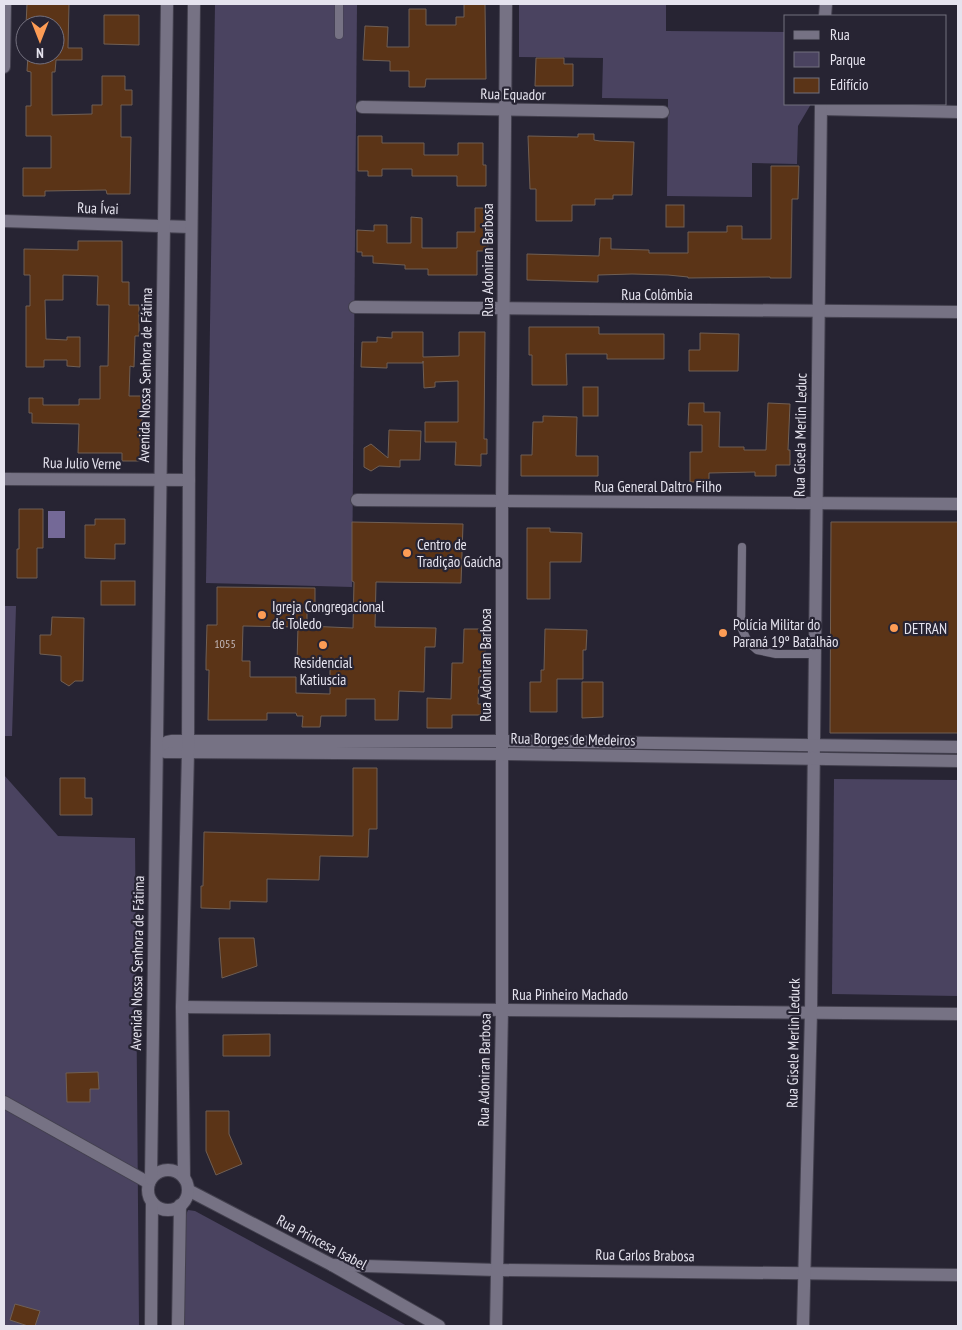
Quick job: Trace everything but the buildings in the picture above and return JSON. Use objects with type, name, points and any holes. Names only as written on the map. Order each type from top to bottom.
[{"type":"street","points":[[4,67],[5,4]]},
{"type":"street","name":"Avenida Nossa Senhora de Fátima","points":[[151,1326],[152,1202],[148,1193],[150,1181],[157,747],[167,4]]},
{"type":"street","points":[[152,1202],[162,1209],[180,1205],[184,1201],[186,1184],[182,1006],[188,747],[194,4]]},
{"type":"street","name":"Rua Adoniran Barbosa","points":[[496,1326],[502,1010],[501,741],[506,4]]},
{"type":"street","points":[[821,107],[958,112]]},
{"type":"street","name":"Rua Gisela Merlin Leduc","points":[[812,760],[821,107]]},
{"type":"street","name":"Rua Equador","points":[[362,108],[663,112]]},
{"type":"street","name":"Rua Ívai","points":[[4,221],[191,226]]},
{"type":"street","name":"Rua Colômbia","points":[[355,307],[958,312]]},
{"type":"street","name":"Rua Julio Verne","points":[[4,479],[189,480]]},
{"type":"street","name":"Rua General Daltro Filho","points":[[357,500],[958,504]]},
{"type":"street","name":"Rua Borges de Medeiros","points":[[188,747],[501,741],[958,747]]},
{"type":"street","points":[[157,747],[165,752],[188,747]]},
{"type":"street","name":"Rua Borges de Medeiros","points":[[188,747],[812,760],[958,761]]},
{"type":"street","name":"Rua Gisele Merlin Leduck","points":[[803,1326],[811,1012],[812,760]]},
{"type":"street","name":"Rua Pinheiro Machado","points":[[182,1006],[958,1014]]},
{"type":"street","points":[[4,1102],[150,1181],[154,1175],[164,1170],[175,1171],[186,1184]]},
{"type":"street","name":"Rua Princesa Isabel","points":[[186,1184],[439,1326]]},
{"type":"street","points":[[178,1326],[180,1205]]},
{"type":"street","name":"Rua Carlos Brabosa","points":[[332,1265],[497,1270],[958,1275]]},
{"type":"lane","points":[[339,35],[340,4]]},
{"type":"lane","points":[[742,547],[741,627],[748,642],[757,650],[776,654],[814,654]]},
{"type":"green space","points":[[215,4],[357,4],[352,587],[206,583]]},
{"type":"green space","points":[[519,4],[666,4],[666,31],[784,32],[784,105],[810,105],[798,126],[797,164],[752,163],[752,197],[667,196],[668,99],[602,98],[603,58],[519,57]]},
{"type":"green space","points":[[4,606],[16,606],[12,736],[4,736]]},
{"type":"green space","points":[[4,775],[58,836],[135,838],[139,1326],[4,1326]]},
{"type":"green space","points":[[834,779],[958,780],[958,996],[832,994]]},
{"type":"green space","points":[[188,1210],[195,1211],[407,1326],[184,1326],[185,1217]]},
{"type":"shaded area","points":[[48,511],[65,511],[65,538],[48,538]]},
{"type":"place","name":"Centro de Tradição Gaúcha","points":[[407,553]]},
{"type":"place","name":"Igreja Congregacional de Toledo","points":[[262,615]]},
{"type":"place","name":"DETRAN","points":[[894,628]]},
{"type":"place","name":"Polícia Militar do Paraná 19º Batalhão","points":[[723,633]]},
{"type":"place","name":"Residencial Katiuscia","points":[[323,645]]}]
